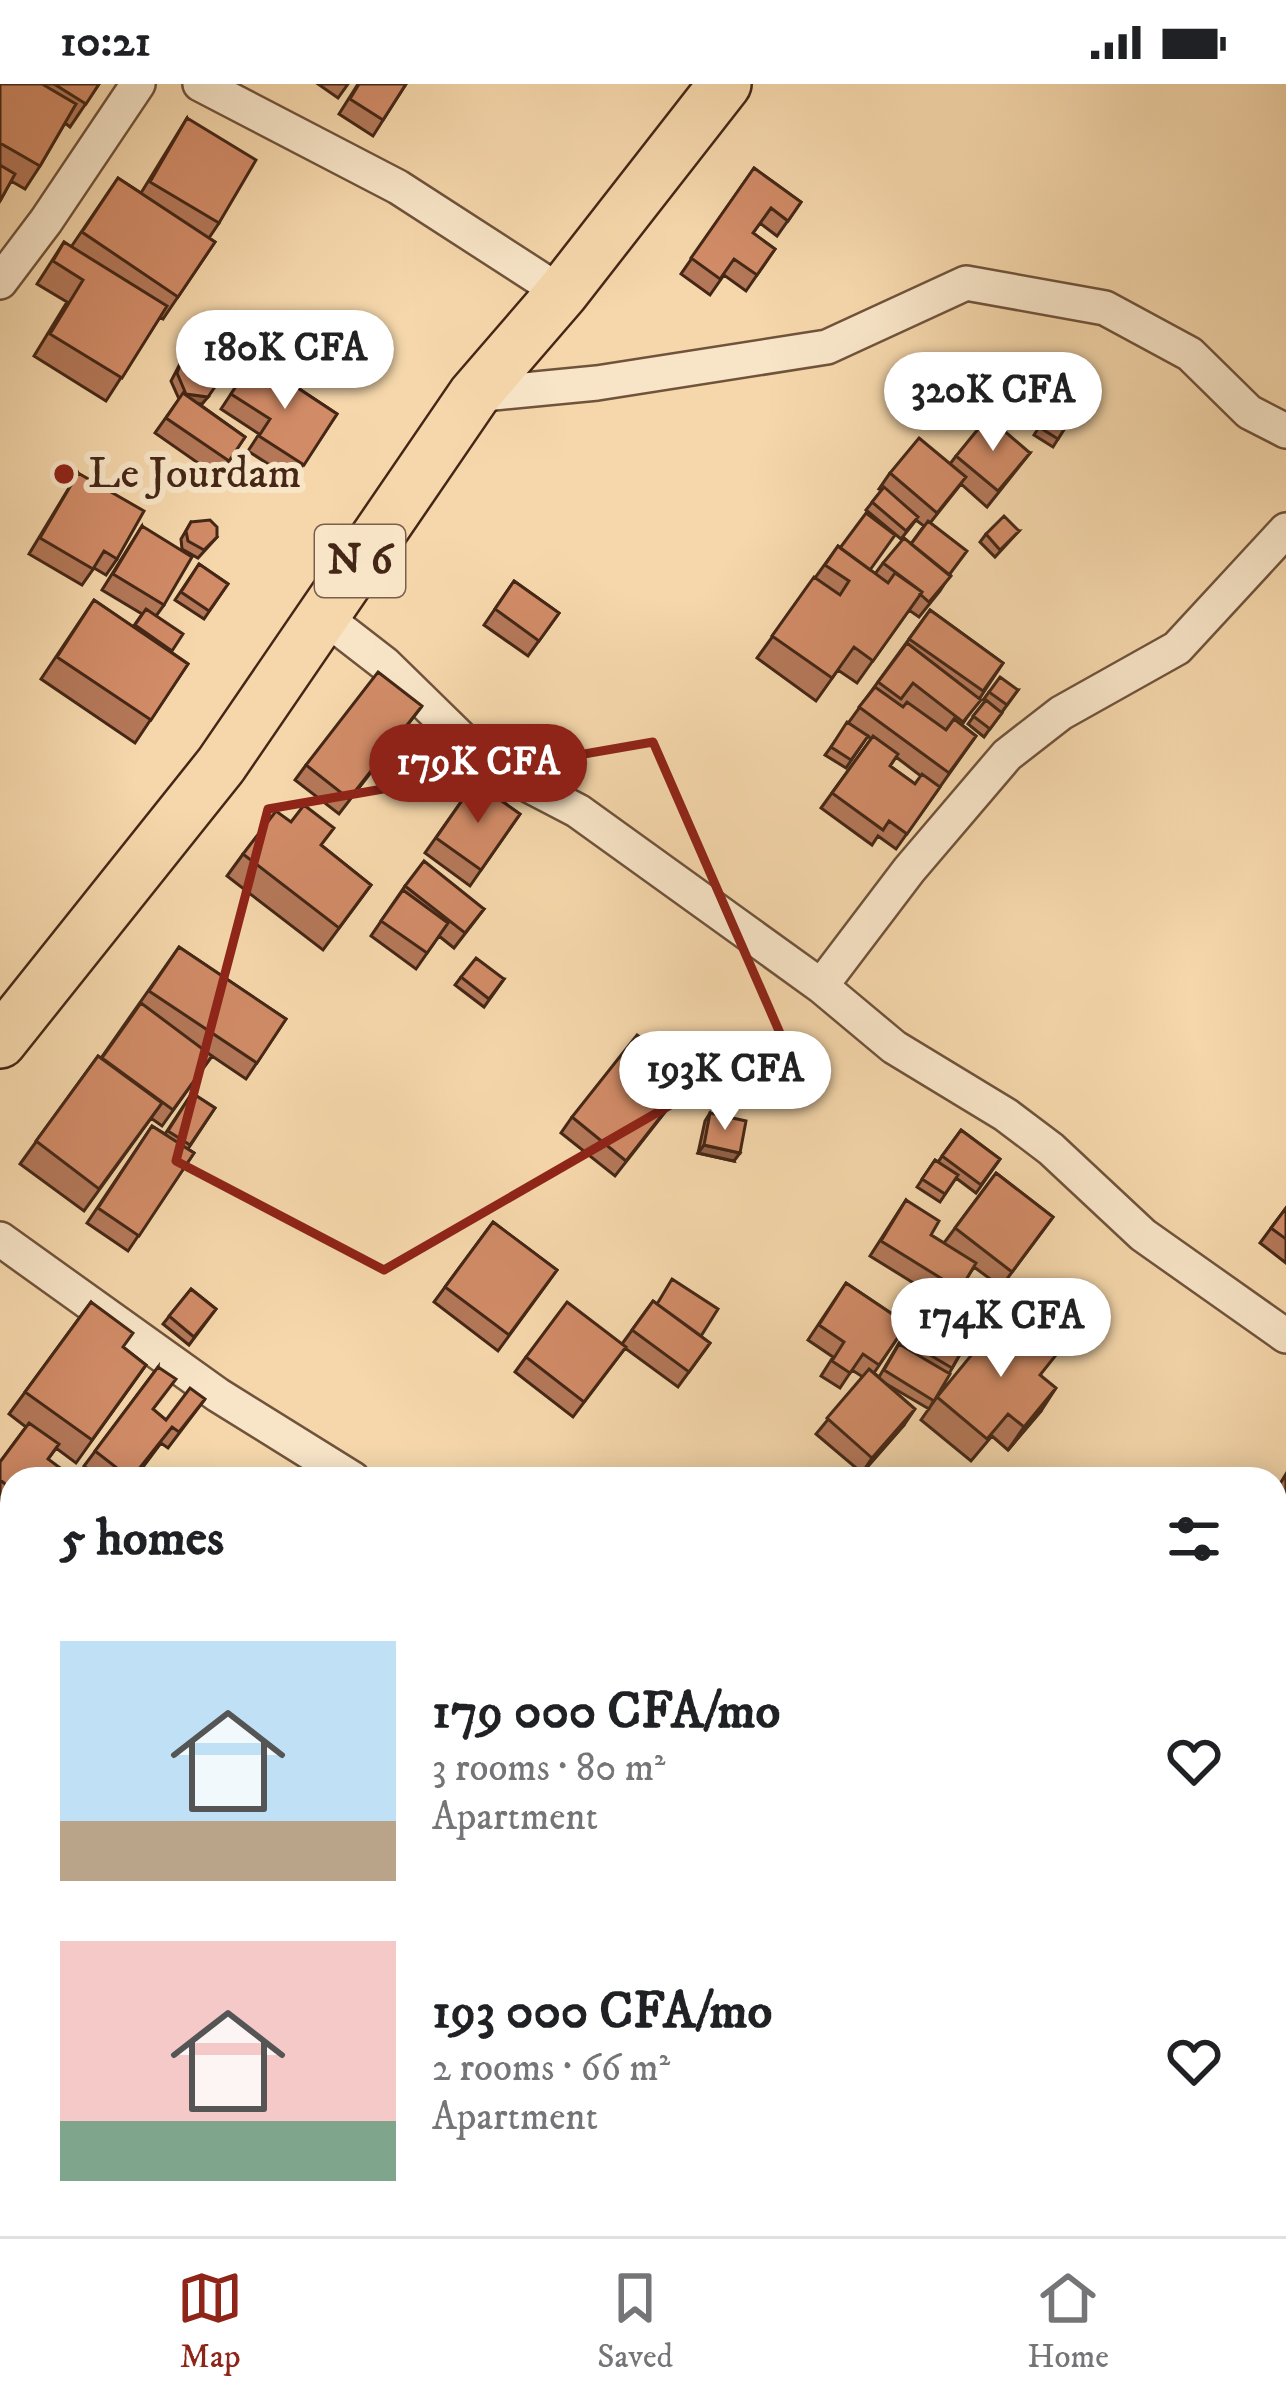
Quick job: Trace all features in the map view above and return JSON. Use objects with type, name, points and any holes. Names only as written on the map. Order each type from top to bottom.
[{"type":"main road","name":"N 6","points":[[0,1042],[221,765],[474,395],[562,293],[725,84]]},
{"type":"street","points":[[0,281],[138,84]]},
{"type":"street","points":[[200,84],[398,188],[562,293]]},
{"type":"street","points":[[474,395],[597,383],[827,346],[966,283],[1105,308],[1190,354],[1249,412],[1286,431]]},
{"type":"street","points":[[820,986],[1006,754],[1061,713],[1177,648],[1286,530]]},
{"type":"street","points":[[323,616],[386,664],[476,752],[578,811],[820,986],[894,1047],[1006,1115],[1051,1149],[1143,1235],[1286,1336]]},
{"type":"street","points":[[0,1239],[218,1395],[334,1467]]},
{"type":"highlighted area","points":[[653,742],[783,1040],[384,1270],[176,1161],[268,809]]},
{"type":"building","points":[[0,84],[42,84],[76,104],[40,166],[0,143]]},
{"type":"building","points":[[54,84],[99,84],[86,104]]},
{"type":"building","points":[[359,84],[406,84],[383,120],[350,99]]},
{"type":"building","points":[[187,118],[256,160],[219,223],[150,182]]},
{"type":"building","points":[[0,165],[15,174],[0,201]]},
{"type":"building","points":[[754,168],[801,202],[788,221],[771,208],[753,233],[775,249],[757,275],[734,259],[720,279],[691,258]]},
{"type":"building","points":[[118,178],[215,242],[178,297],[82,232]]},
{"type":"building","points":[[64,242],[167,306],[122,378],[50,334],[83,280],[53,261]]},
{"type":"building","points":[[202,353],[212,357],[221,378],[208,397],[186,394],[177,373],[181,362]]},
{"type":"building","points":[[254,359],[337,414],[304,465],[259,436],[270,419],[231,394]]},
{"type":"building","points":[[183,393],[245,437],[229,461],[166,418]]},
{"type":"building","points":[[1054,404],[1073,415],[1058,439],[1039,427]]},
{"type":"building","points":[[988,417],[1030,453],[998,491],[956,456]]},
{"type":"building","points":[[919,438],[966,477],[937,513],[890,473]]},
{"type":"building","points":[[78,473],[144,511],[117,559],[104,551],[93,569],[40,538]]},
{"type":"building","points":[[884,487],[918,517],[906,531],[872,502]]},
{"type":"building","points":[[866,513],[895,535],[870,570],[840,548]]},
{"type":"building","points":[[1004,516],[1019,531],[1000,550],[986,534]]},
{"type":"building","points":[[210,520],[217,527],[217,537],[204,550],[188,541],[186,531],[191,522]]},
{"type":"building","points":[[928,521],[967,551],[949,575],[911,544]]},
{"type":"building","points":[[142,526],[192,557],[164,605],[113,574]]},
{"type":"building","points":[[904,538],[951,576],[929,602],[883,563]]},
{"type":"building","points":[[838,546],[888,583],[895,573],[922,592],[873,661],[854,647],[832,678],[772,636],[814,577],[840,595],[849,581],[825,565]]},
{"type":"building","points":[[199,564],[228,584],[209,611],[181,592]]},
{"type":"building","points":[[514,581],[559,613],[539,641],[495,609]]},
{"type":"building","points":[[94,600],[188,664],[151,720],[57,657]]},
{"type":"building","points":[[146,609],[183,634],[172,651],[135,625]]},
{"type":"building","points":[[930,610],[1003,663],[983,691],[909,639]]},
{"type":"building","points":[[907,643],[981,700],[963,722],[913,683],[901,699],[878,682]]},
{"type":"building","points":[[378,672],[422,706],[349,799],[306,765]]},
{"type":"building","points":[[1000,677],[1018,690],[1007,705],[989,692]]},
{"type":"building","points":[[875,687],[903,707],[907,702],[946,730],[954,719],[976,736],[949,773],[859,707]]},
{"type":"building","points":[[986,700],[1002,713],[990,729],[973,716]]},
{"type":"building","points":[[847,722],[868,736],[851,760],[831,747]]},
{"type":"building","points":[[873,736],[898,754],[890,766],[915,784],[922,774],[940,787],[907,834],[889,821],[883,830],[832,793]]},
{"type":"building","points":[[475,782],[520,814],[481,870],[436,838]]},
{"type":"building","points":[[304,805],[334,828],[321,845],[371,885],[339,928],[243,854],[276,811],[291,822]]},
{"type":"building","points":[[424,861],[484,909],[465,933],[405,886]]},
{"type":"building","points":[[403,890],[448,923],[427,953],[381,921]]},
{"type":"building","points":[[179,947],[286,1019],[257,1063],[149,991]]},
{"type":"building","points":[[476,958],[504,979],[489,999],[461,977]]},
{"type":"building","points":[[141,1003],[212,1056],[173,1110],[102,1058]]},
{"type":"building","points":[[637,1035],[691,1078],[626,1161],[572,1117]]},
{"type":"building","points":[[98,1056],[162,1103],[99,1189],[36,1141]]},
{"type":"building","points":[[192,1093],[215,1108],[190,1145],[168,1131]]},
{"type":"building","points":[[710,1113],[746,1121],[740,1153],[704,1145]]},
{"type":"building","points":[[152,1126],[194,1153],[139,1236],[98,1208]]},
{"type":"building","points":[[961,1130],[1000,1159],[981,1185],[942,1156]]},
{"type":"building","points":[[935,1160],[958,1175],[945,1194],[922,1179]]},
{"type":"building","points":[[996,1173],[1053,1217],[1012,1272],[955,1228]]},
{"type":"building","points":[[906,1200],[939,1221],[931,1235],[976,1263],[960,1290],[881,1241]]},
{"type":"building","points":[[1286,1208],[1286,1239],[1271,1228]]},
{"type":"building","points":[[493,1222],[557,1270],[509,1335],[445,1287]]},
{"type":"building","points":[[672,1279],[718,1309],[701,1336],[657,1304]]},
{"type":"building","points":[[846,1283],[907,1324],[879,1365],[863,1354],[850,1373],[832,1361],[844,1342],[819,1325]]},
{"type":"building","points":[[191,1289],[216,1309],[194,1337],[169,1316]]},
{"type":"building","points":[[979,1289],[1000,1307],[985,1327],[963,1308]]},
{"type":"building","points":[[653,1301],[710,1343],[689,1372],[632,1330]]},
{"type":"building","points":[[91,1302],[133,1333],[123,1347],[146,1365],[92,1440],[25,1392]]},
{"type":"building","points":[[567,1302],[626,1347],[584,1402],[526,1357]]},
{"type":"building","points":[[917,1313],[967,1342],[952,1368],[903,1339]]},
{"type":"building","points":[[1005,1314],[1056,1355],[1040,1375],[1056,1388],[1024,1427],[1008,1414],[987,1439],[937,1397]]},
{"type":"building","points":[[899,1344],[950,1374],[934,1401],[884,1370]]},
{"type":"building","points":[[158,1367],[176,1379],[153,1409],[166,1420],[190,1388],[205,1399],[179,1432],[172,1427],[140,1467],[116,1467],[95,1451]]},
{"type":"building","points":[[869,1369],[915,1409],[872,1458],[827,1418]]},
{"type":"building","points":[[29,1423],[59,1444],[48,1459],[59,1467],[0,1467]]},
{"type":"place","name":"Le Jourdam","points":[[64,474]]}]
